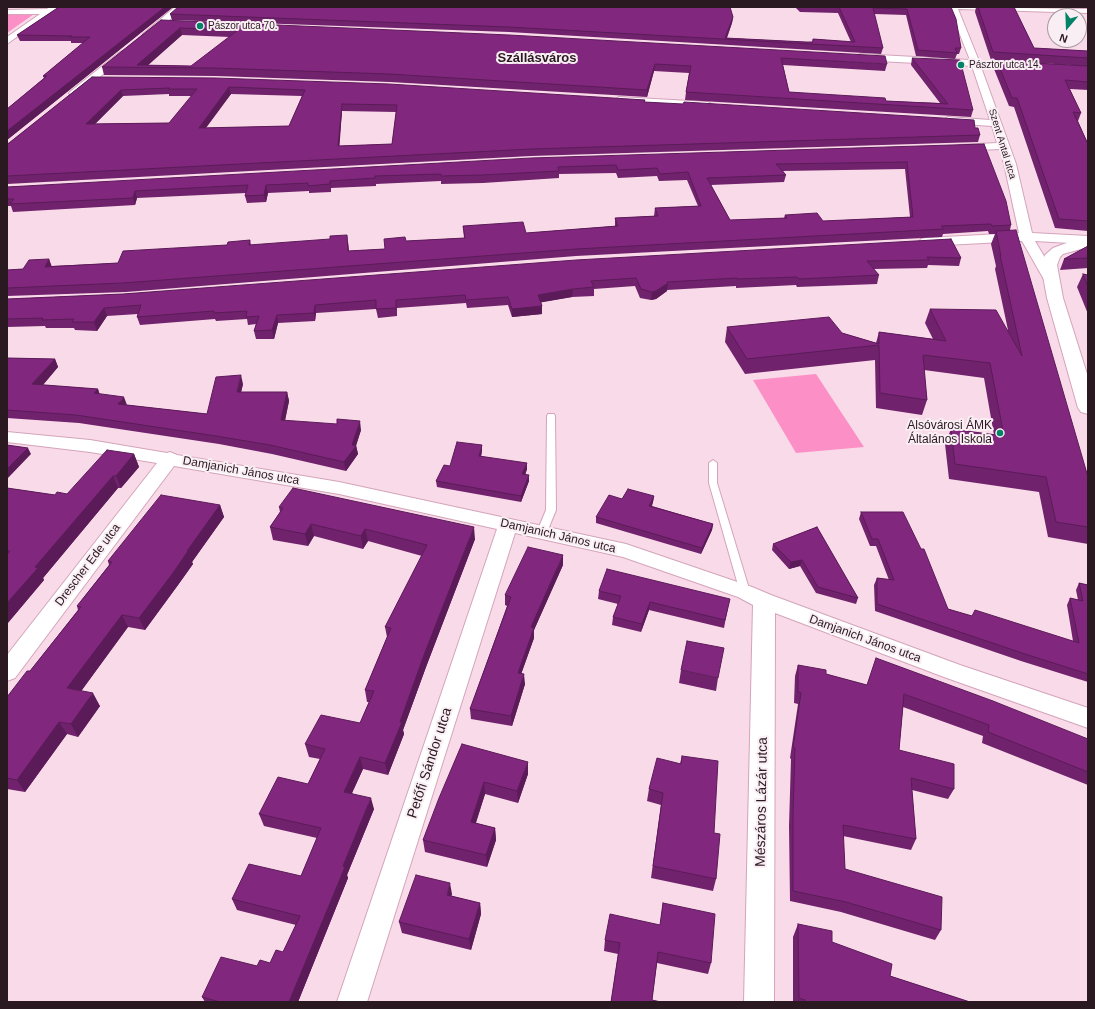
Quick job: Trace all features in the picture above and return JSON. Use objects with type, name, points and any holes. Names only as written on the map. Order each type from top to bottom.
[{"type":"main road","name":"Szent Antal utca","points":[[1088,241],[1066,248],[1052,255],[1049,264],[1051,280],[1088,408]]},
{"type":"street","points":[[64,101],[180,7]]},
{"type":"street","name":"Szent Antal utca","points":[[953,7],[976,64],[1010,164],[1026,237],[1051,280]]},
{"type":"street","points":[[960,7],[1088,11]]},
{"type":"street","points":[[7,12],[51,9]]},
{"type":"street","points":[[7,41],[51,9]]},
{"type":"street","points":[[161,23],[177,24]]},
{"type":"street","points":[[850,57],[1028,67]]},
{"type":"street","points":[[92,79],[108,79]]},
{"type":"street","points":[[612,100],[716,106]]},
{"type":"street","points":[[941,119],[995,123]]},
{"type":"street","points":[[950,148],[1003,146]]},
{"type":"street","points":[[911,243],[1026,237],[1088,241]]},
{"type":"street","name":"Damjanich János utca","points":[[7,437],[90,446],[170,458],[339,488],[626,551],[755,597],[952,671],[1088,718]]},
{"type":"street","name":"Drescher Ede utca","points":[[7,672],[170,458]]},
{"type":"street","name":"Petőfi Sándor utca","points":[[352,1002],[508,525]]},
{"type":"street","name":"Mészáros Lázár utca","points":[[755,597],[759,1002]]},
{"type":"lane","points":[[542,532],[552,510],[550,416]]},
{"type":"lane","points":[[713,463],[714,483],[755,597]]},
{"type":"shaded area","points":[[7,14],[34,14],[7,33]]},
{"type":"shaded area","points":[[816,374],[864,447],[796,453],[753,380]]},
{"type":"building","points":[[59,7],[165,7],[7,131],[7,109],[47,76],[43,76],[90,37],[17,35]]},
{"type":"building","points":[[178,7],[730,7],[733,17],[725,38],[806,42],[813,42],[813,39],[855,42],[839,7],[951,7],[956,19],[961,48],[955,48],[957,53],[918,50],[907,9],[873,8],[883,48],[509,27],[170,14]]},
{"type":"building","points":[[978,7],[1014,7],[1034,48],[1088,51],[1088,58],[993,52]]},
{"type":"building","points":[[161,20],[509,35],[885,56],[887,64],[781,58],[789,92],[885,98],[886,101],[948,104],[912,58],[960,60],[973,110],[686,92],[691,66],[655,64],[647,90],[389,74],[214,68],[102,67]],"holes":[[[180,28],[238,30],[191,66],[137,65]]]},
{"type":"building","points":[[997,61],[1088,66],[1088,82],[1065,80],[1081,113],[1073,112],[1088,144],[1088,221],[1059,219],[1017,98],[1012,98]]},
{"type":"building","points":[[92,77],[215,78],[389,84],[645,100],[644,102],[683,104],[684,102],[974,120],[975,128],[978,128],[980,135],[531,149],[7,176],[7,144]],"holes":[[[229,87],[305,90],[289,126],[199,128]],[[169,88],[168,89],[197,89],[169,123],[86,124],[121,90]],[[342,104],[397,105],[392,144],[338,146]]]},
{"type":"building","points":[[984,144],[1006,201],[1011,225],[992,226],[991,224],[941,226],[944,229],[576,249],[123,283],[7,288],[7,270],[23,269],[29,260],[49,259],[45,267],[118,263],[123,251],[227,245],[228,242],[250,240],[249,245],[330,239],[330,236],[347,235],[348,251],[385,249],[384,239],[405,237],[406,241],[465,238],[463,226],[523,222],[526,233],[618,226],[615,218],[658,216],[655,208],[701,206],[688,172],[660,174],[657,168],[618,170],[616,165],[558,167],[559,171],[482,175],[441,176],[441,174],[375,176],[375,178],[330,181],[330,184],[308,186],[308,183],[266,185],[264,195],[245,196],[248,185],[135,191],[133,198],[10,204],[14,199],[7,199],[7,187],[531,158]],"holes":[[[907,162],[913,217],[823,221],[817,213],[785,215],[787,218],[730,220],[707,178],[786,175],[776,164]]]},
{"type":"building","points":[[1016,230],[1088,477],[1088,527],[1056,522],[1046,477],[955,464],[951,429],[1004,436],[990,363],[923,355],[927,400],[880,393],[879,345],[747,359],[727,327],[829,317],[842,333],[879,344],[879,332],[946,341],[930,309],[996,310],[1022,356],[996,231]]},
{"type":"building","points":[[951,239],[961,258],[927,257],[929,260],[867,261],[879,275],[799,279],[797,277],[737,278],[667,282],[668,283],[652,292],[641,289],[636,278],[591,281],[594,287],[538,295],[542,306],[512,309],[508,297],[466,300],[465,295],[396,300],[396,308],[376,309],[376,300],[315,305],[314,313],[277,315],[272,330],[254,331],[259,316],[246,317],[247,311],[214,313],[214,311],[137,317],[141,305],[104,308],[94,322],[72,322],[74,319],[7,319],[7,299],[123,294],[576,260]]},
{"type":"building","points":[[1088,246],[1088,258],[1064,259]]},
{"type":"building","points":[[1083,274],[1088,275],[1088,287]]},
{"type":"building","points":[[7,358],[55,359],[32,384],[98,389],[94,393],[124,397],[118,404],[207,414],[216,377],[241,375],[237,392],[287,392],[281,420],[337,424],[337,419],[360,421],[352,445],[356,446],[344,462],[270,445],[216,436],[76,415],[7,410]]},
{"type":"building","points":[[457,442],[482,445],[479,456],[527,463],[522,474],[529,475],[521,496],[436,481],[444,465],[450,466]]},
{"type":"building","points":[[7,445],[28,448],[7,469]]},
{"type":"building","points":[[107,450],[134,454],[116,476],[113,476],[35,567],[38,568],[7,603],[7,555],[10,551],[7,551],[7,488],[55,495],[57,492],[67,494]]},
{"type":"building","points":[[293,488],[474,527],[424,655],[400,722],[402,722],[385,763],[360,757],[344,792],[371,798],[343,866],[345,867],[289,1002],[220,1002],[202,997],[221,957],[257,966],[260,960],[270,963],[276,950],[283,952],[300,916],[232,899],[249,864],[301,876],[321,828],[259,814],[278,777],[308,784],[325,749],[305,744],[321,715],[360,723],[374,691],[365,690],[391,628],[385,627],[427,545],[365,529],[361,536],[311,524],[305,534],[270,527],[283,508],[279,507]]},
{"type":"building","points":[[628,489],[654,496],[649,506],[713,524],[702,548],[596,517],[609,495],[622,499]]},
{"type":"building","points":[[161,495],[220,505],[173,573],[139,618],[122,615],[67,688],[93,693],[71,724],[59,722],[17,780],[7,778],[7,697],[27,671],[30,671],[81,607],[77,606],[112,562],[108,561]]},
{"type":"building","points":[[861,512],[903,512],[921,549],[924,549],[948,609],[972,616],[975,610],[1079,643],[1070,598],[1083,601],[1079,583],[1088,585],[1088,674],[877,604],[877,578],[894,580],[878,539],[872,539]]},
{"type":"building","points":[[817,527],[858,598],[818,587],[802,560],[791,562],[773,544]]},
{"type":"building","points":[[528,547],[563,555],[531,627],[534,628],[518,673],[524,674],[511,716],[470,709],[511,597],[505,595]]},
{"type":"building","points":[[607,569],[730,599],[725,620],[650,602],[642,624],[613,617],[621,596],[599,591]]},
{"type":"building","points":[[687,641],[724,648],[718,678],[681,670]]},
{"type":"building","points":[[876,658],[993,701],[1088,739],[1088,772],[988,732],[989,725],[904,694],[899,750],[954,764],[954,789],[911,778],[916,839],[843,825],[845,869],[942,897],[941,930],[846,902],[793,891],[795,748],[793,747],[801,693],[798,692],[798,665],[826,670],[826,674],[867,685]]},
{"type":"building","points":[[462,744],[528,762],[517,791],[484,782],[471,822],[495,828],[486,855],[423,840]]},
{"type":"building","points":[[682,756],[718,761],[714,833],[720,834],[716,879],[653,866],[663,793],[649,789],[657,758],[681,764]]},
{"type":"building","points":[[416,875],[450,883],[447,895],[480,903],[469,939],[399,922]]},
{"type":"building","points":[[663,903],[715,914],[711,963],[658,952],[652,1000],[661,1002],[611,1002],[620,943],[605,940],[610,914],[660,925]]},
{"type":"building","points":[[798,924],[832,931],[832,942],[892,964],[890,976],[970,1002],[805,1002],[805,1000],[799,998]]},
{"type":"place","name":"Pászor utca 70.","points":[[200,26]]},
{"type":"place","name":"Pásztor utca 14.","points":[[961,65]]},
{"type":"place","name":"Alsóvárosi ÁMK Általános Iskola","points":[[1000,433]]},
{"type":"district","name":"Szállásváros","points":[[537,58]]}]
